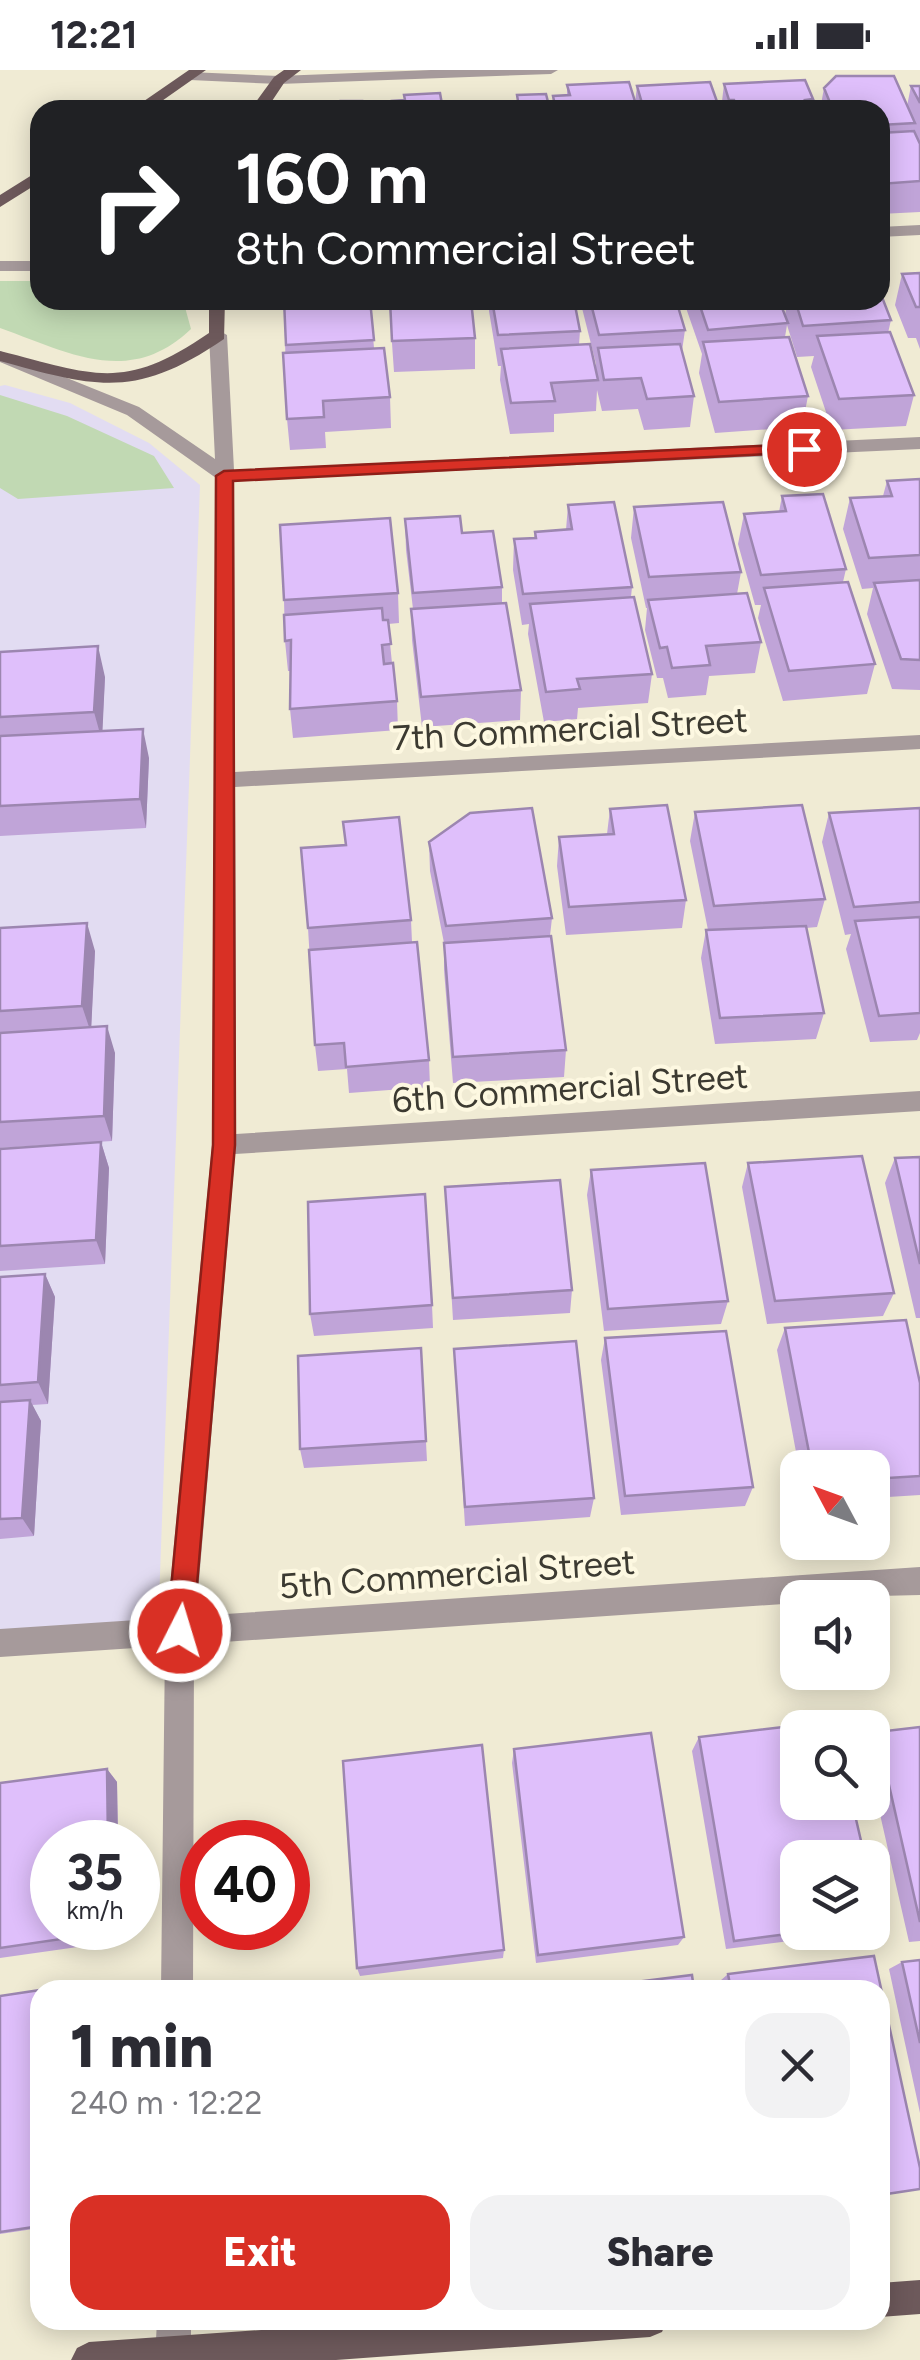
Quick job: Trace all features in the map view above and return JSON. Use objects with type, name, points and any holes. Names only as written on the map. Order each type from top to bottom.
[{"type":"main road","points":[[265,100],[279,80],[294,70]]},
{"type":"main road","points":[[154,100],[194,73]]},
{"type":"main road","points":[[0,202],[30,182]]},
{"type":"main road","points":[[0,356],[67,374],[135,378],[178,362],[218,335],[217,310]]},
{"type":"main road","points":[[890,2299],[920,2297]]},
{"type":"main road","points":[[90,2360],[174,2344],[344,2351],[551,2330]]},
{"type":"street","points":[[194,73],[279,80],[551,70]]},
{"type":"street","points":[[890,232],[920,230]]},
{"type":"street","points":[[0,266],[30,266]]},
{"type":"street","points":[[177,1980],[180,1631],[224,1145],[224,476],[218,335]]},
{"type":"street","points":[[0,356],[133,412],[184,444],[224,476],[920,443]]},
{"type":"street","name":"7th Commercial Street","points":[[224,780],[920,742]]},
{"type":"street","name":"6th Commercial Street","points":[[224,1145],[920,1101]]},
{"type":"street","name":"5th Commercial Street","points":[[0,1644],[920,1580]]},
{"type":"shaded area","points":[[0,386],[70,403],[149,443],[200,485],[158,1629],[0,1636]]},
{"type":"green space","points":[[0,281],[30,281],[30,310],[186,310],[191,329],[168,347],[145,357],[121,361],[74,354],[0,328]]},
{"type":"green space","points":[[0,395],[67,416],[154,456],[174,488],[18,499],[0,488]]},
{"type":"building","points":[[836,76],[894,76],[915,123],[890,124],[890,100],[829,100],[824,88]]},
{"type":"building","points":[[805,80],[813,99],[729,100],[724,84]]},
{"type":"building","points":[[629,82],[635,100],[554,100],[553,96],[570,95],[567,85]]},
{"type":"building","points":[[710,82],[716,100],[641,100],[637,86]]},
{"type":"building","points":[[911,86],[920,86],[920,103]]},
{"type":"building","points":[[440,93],[441,100],[405,100],[404,95]]},
{"type":"building","points":[[546,94],[548,100],[518,100],[517,95]]},
{"type":"building","points":[[914,131],[920,144],[920,181],[890,183],[890,132]]},
{"type":"building","points":[[920,273],[920,307],[916,307],[902,274]]},
{"type":"building","points":[[284,310],[371,310],[374,340],[286,345]]},
{"type":"building","points":[[390,310],[472,310],[475,338],[392,341]]},
{"type":"building","points":[[494,310],[576,310],[580,331],[498,335]]},
{"type":"building","points":[[593,310],[679,310],[685,330],[599,335]]},
{"type":"building","points":[[701,310],[783,310],[788,323],[708,330]]},
{"type":"building","points":[[798,310],[887,310],[891,320],[803,326]]},
{"type":"building","points":[[890,332],[914,395],[839,399],[817,336]]},
{"type":"building","points":[[789,337],[808,396],[719,402],[703,342]]},
{"type":"building","points":[[590,344],[598,380],[551,383],[555,401],[511,403],[501,349]]},
{"type":"building","points":[[680,344],[694,396],[647,399],[641,378],[604,380],[598,348]]},
{"type":"building","points":[[384,348],[390,397],[323,401],[324,417],[287,419],[283,353]]},
{"type":"building","points":[[920,479],[920,555],[869,558],[850,498],[892,496],[887,481]]},
{"type":"building","points":[[823,494],[846,569],[761,575],[744,514],[786,511],[782,496]]},
{"type":"building","points":[[614,502],[632,587],[523,594],[514,539],[536,538],[535,532],[572,529],[568,505]]},
{"type":"building","points":[[723,502],[741,572],[649,577],[634,507]]},
{"type":"building","points":[[460,516],[462,533],[493,531],[502,587],[413,593],[405,519]]},
{"type":"building","points":[[390,518],[398,593],[284,600],[280,525]]},
{"type":"building","points":[[920,580],[920,660],[901,659],[874,583]]},
{"type":"building","points":[[848,582],[875,664],[789,671],[764,588]]},
{"type":"building","points":[[747,593],[761,642],[706,646],[710,665],[672,668],[667,647],[660,648],[648,600]]},
{"type":"building","points":[[634,597],[652,674],[577,679],[580,689],[546,692],[530,604]]},
{"type":"building","points":[[506,603],[521,690],[421,697],[411,609]]},
{"type":"building","points":[[382,608],[391,644],[382,645],[384,664],[393,663],[397,701],[290,709],[291,640],[285,641],[284,615]]},
{"type":"building","points":[[98,646],[94,712],[0,717],[0,652]]},
{"type":"building","points":[[143,729],[140,799],[0,806],[0,736]]},
{"type":"building","points":[[667,805],[686,900],[569,907],[559,837],[614,834],[610,809]]},
{"type":"building","points":[[802,805],[825,899],[714,906],[695,812]]},
{"type":"building","points":[[532,808],[552,918],[446,926],[429,842],[470,813]]},
{"type":"building","points":[[920,808],[920,902],[854,907],[829,813]]},
{"type":"building","points":[[399,817],[411,920],[308,928],[301,848],[346,845],[343,822]]},
{"type":"building","points":[[920,917],[920,1013],[879,1016],[855,921]]},
{"type":"building","points":[[87,923],[82,1006],[0,1011],[0,928]]},
{"type":"building","points":[[806,926],[824,1013],[720,1018],[706,930]]},
{"type":"building","points":[[551,936],[566,1050],[453,1057],[444,943]]},
{"type":"building","points":[[417,942],[429,1060],[346,1067],[344,1043],[315,1045],[309,950]]},
{"type":"building","points":[[107,1026],[104,1116],[0,1122],[0,1033]]},
{"type":"building","points":[[101,1142],[96,1240],[0,1246],[0,1149]]},
{"type":"building","points":[[862,1156],[894,1293],[775,1301],[748,1163]]},
{"type":"building","points":[[920,1157],[920,1264],[895,1158]]},
{"type":"building","points":[[705,1163],[728,1301],[608,1309],[591,1170]]},
{"type":"building","points":[[560,1180],[572,1290],[453,1298],[445,1187]]},
{"type":"building","points":[[425,1194],[432,1305],[310,1314],[308,1202]]},
{"type":"building","points":[[45,1274],[38,1382],[0,1385],[0,1277]]},
{"type":"building","points":[[906,1320],[920,1383],[920,1476],[890,1478],[890,1450],[809,1450],[785,1328]]},
{"type":"building","points":[[726,1331],[753,1487],[625,1496],[605,1338]]},
{"type":"building","points":[[576,1341],[594,1498],[465,1507],[454,1349]]},
{"type":"building","points":[[421,1348],[426,1441],[300,1449],[298,1356]]},
{"type":"building","points":[[30,1400],[22,1518],[0,1519],[0,1402]]},
{"type":"building","points":[[780,1727],[780,1820],[856,1820],[861,1840],[780,1840],[780,1935],[734,1941],[699,1737]]},
{"type":"building","points":[[920,1727],[920,1922],[890,1789],[890,1730]]},
{"type":"building","points":[[651,1733],[684,1937],[538,1955],[514,1749]]},
{"type":"building","points":[[482,1745],[504,1950],[357,1968],[343,1761]]},
{"type":"building","points":[[107,1769],[108,1820],[30,1820],[30,1944],[0,1948],[0,1783]]},
{"type":"building","points":[[874,1956],[879,1980],[729,1980],[728,1974]]},
{"type":"building","points":[[920,1960],[920,2043],[902,1962]]},
{"type":"building","points":[[692,1975],[693,1980],[652,1980]]},
{"type":"building","points":[[30,1992],[30,2228],[0,2232],[0,1996]]},
{"type":"building","points":[[890,2030],[920,2168],[920,2189],[890,2194]]},
{"type":"route","points":[[180,1631],[224,1145],[224,476],[804,449]]}]
